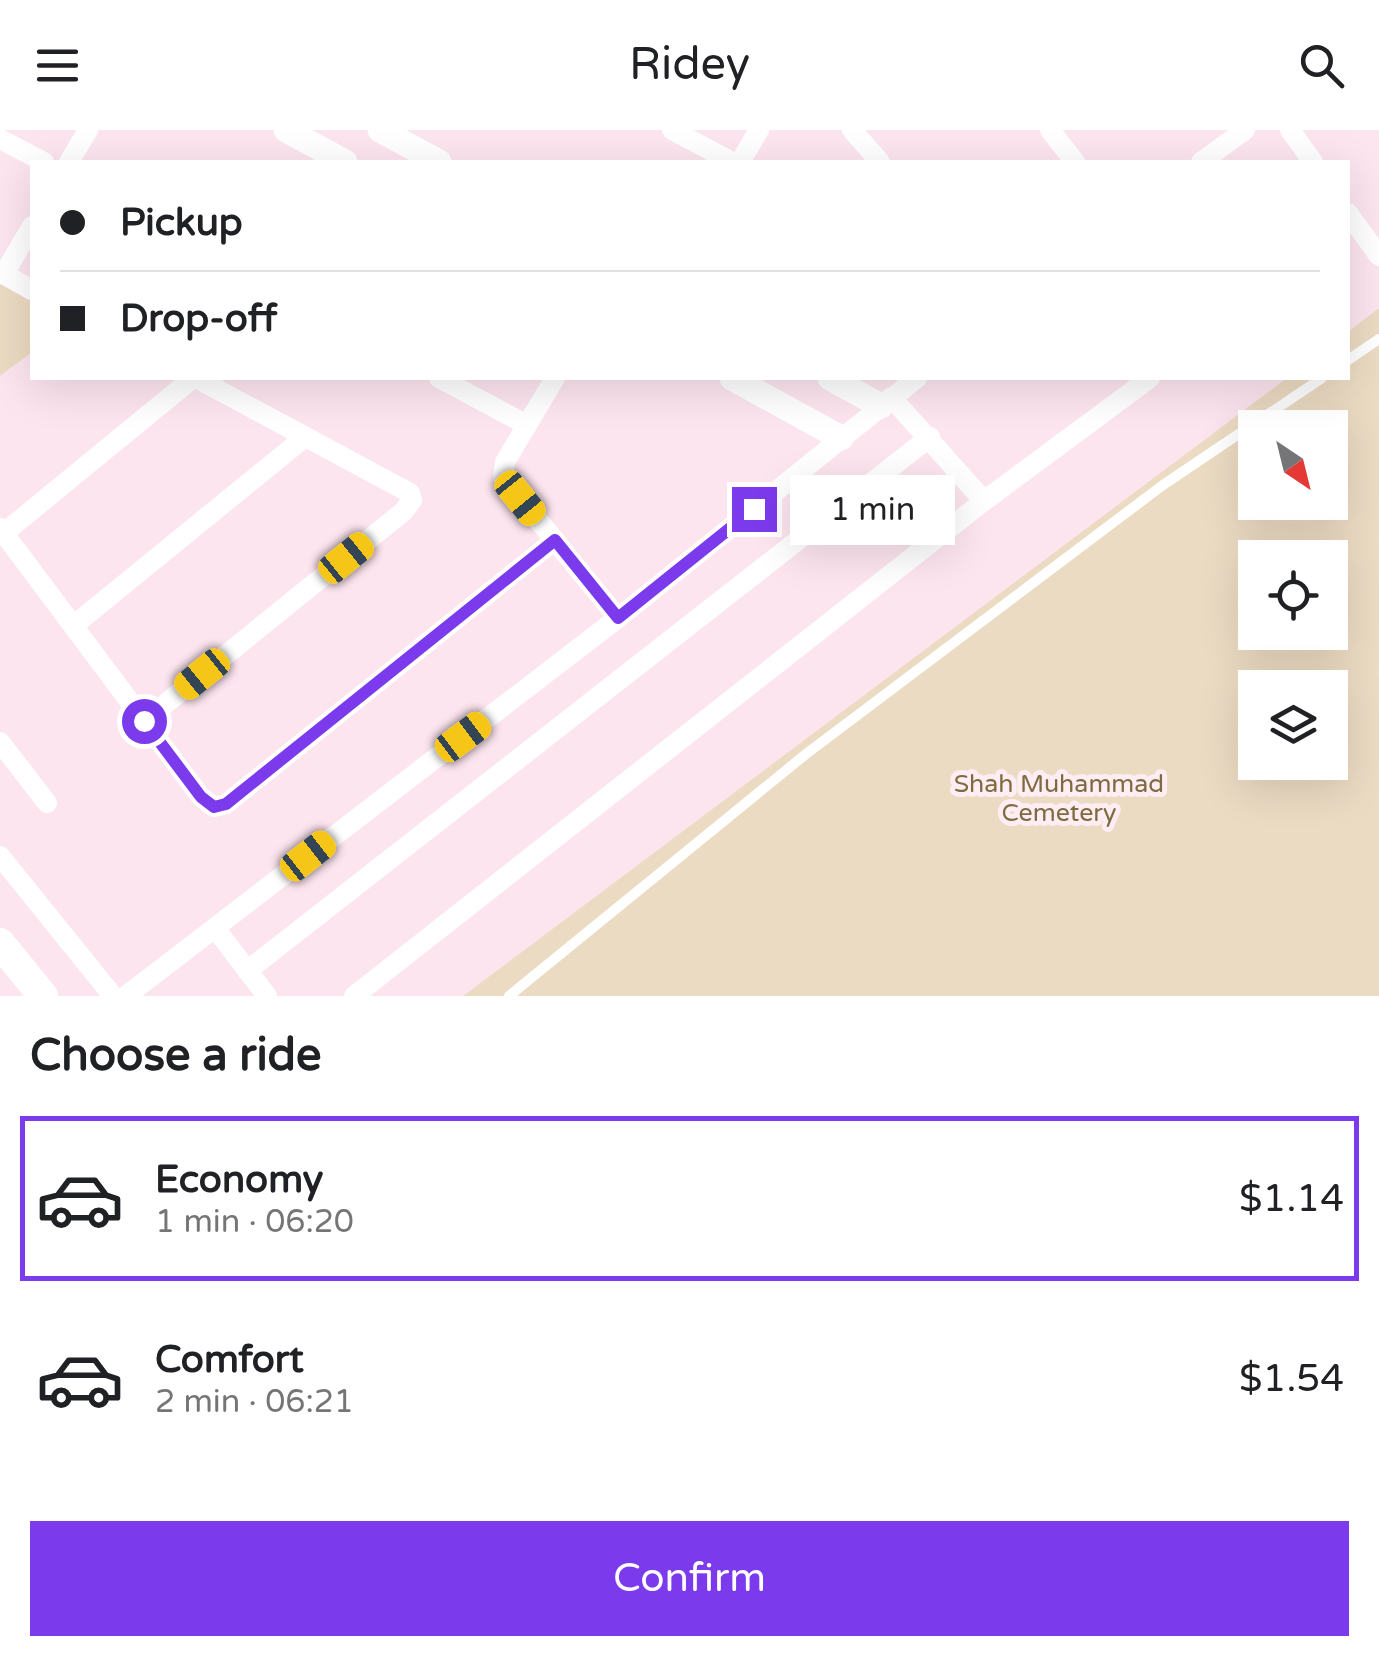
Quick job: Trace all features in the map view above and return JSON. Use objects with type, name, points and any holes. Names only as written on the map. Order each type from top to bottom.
[{"type":"main road","points":[[0,942],[43,996]]},
{"type":"street","points":[[70,160],[88,130]]},
{"type":"street","points":[[286,130],[341,160]]},
{"type":"street","points":[[380,130],[436,160]]},
{"type":"street","points":[[672,130],[728,160]]},
{"type":"street","points":[[741,160],[759,130]]},
{"type":"street","points":[[852,130],[878,160]]},
{"type":"street","points":[[1073,160],[1056,137],[1079,130]]},
{"type":"street","points":[[1204,160],[1245,130]]},
{"type":"street","points":[[1290,130],[1312,160]]},
{"type":"street","points":[[0,139],[40,160]]},
{"type":"street","points":[[1350,223],[1379,256]]},
{"type":"street","points":[[30,229],[2,273],[30,289]]},
{"type":"street","points":[[192,380],[2,530],[201,797],[214,807],[226,804],[555,540]]},
{"type":"street","points":[[144,721],[404,511],[412,500],[410,493],[199,380]]},
{"type":"street","points":[[443,380],[527,426]]},
{"type":"street","points":[[555,380],[505,462],[503,477],[618,618]]},
{"type":"street","points":[[736,380],[840,438]]},
{"type":"street","points":[[835,380],[886,402],[930,438],[984,501]]},
{"type":"street","points":[[126,996],[618,618],[914,380]]},
{"type":"street","points":[[354,996],[984,501],[1147,380]]},
{"type":"street","points":[[73,626],[306,436]]},
{"type":"street","points":[[247,971],[930,438]]},
{"type":"street","points":[[0,742],[47,803]]},
{"type":"street","points":[[0,856],[113,996]]},
{"type":"street","points":[[215,928],[267,996]]},
{"type":"lane","points":[[1350,359],[1379,339]]},
{"type":"lane","points":[[509,996],[806,754],[1163,485],[1319,380]]},
{"type":"green space","points":[[0,284],[30,301],[30,354],[0,376]]},
{"type":"green space","name":"Shah Muhammad Cemetery","points":[[1379,308],[1379,996],[463,996],[1238,415],[1238,520],[1348,520],[1348,410],[1244,410],[1284,380],[1350,380],[1350,330]]},
{"type":"route","points":[[144,721],[201,797],[214,807],[226,804],[555,540],[618,618],[754,509]]}]
